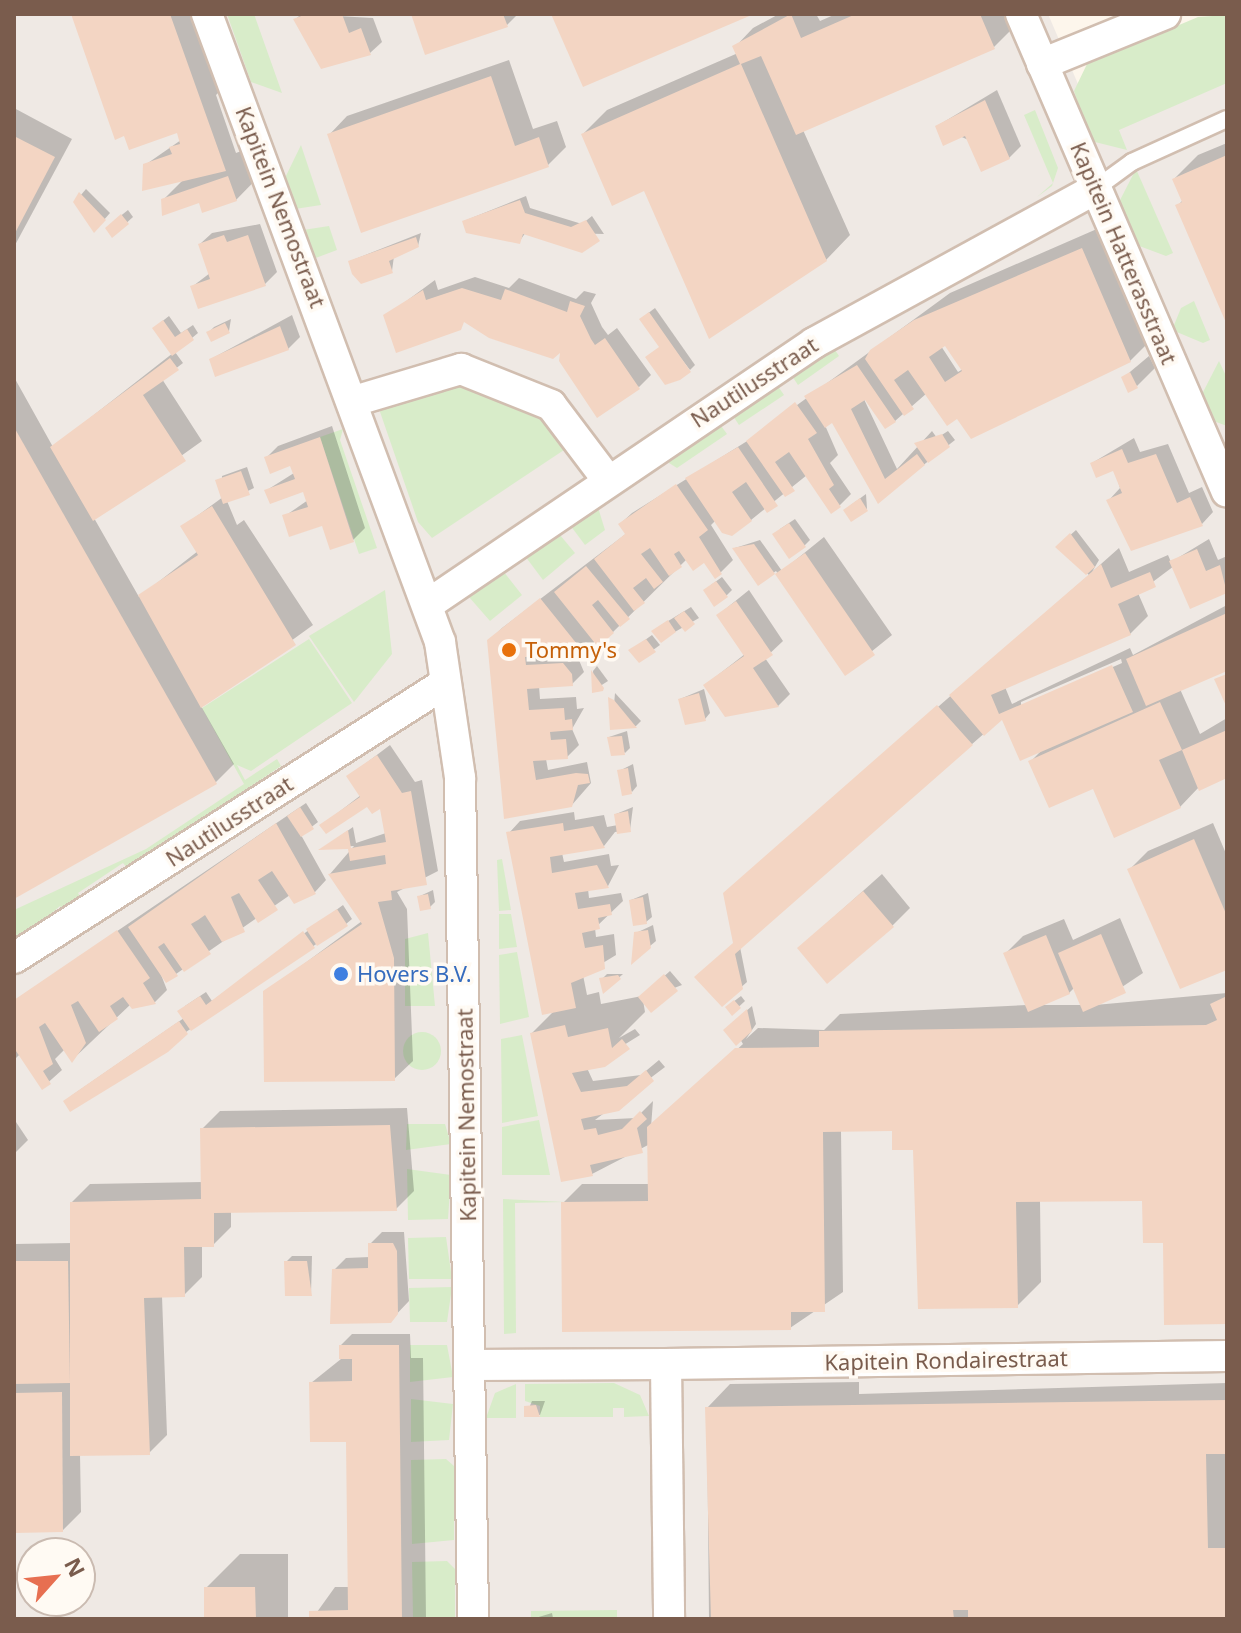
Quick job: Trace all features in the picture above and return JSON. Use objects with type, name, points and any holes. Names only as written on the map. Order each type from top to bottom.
[{"type":"street","name":"Kapitein Nemostraat","points":[[207,14],[430,603],[460,778],[473,1619]]},
{"type":"street","name":"Kapitein Hatterasstraat","points":[[1021,14],[1227,492]]},
{"type":"street","points":[[1042,64],[1165,14]]},
{"type":"street","name":"Nautilusstraat","points":[[430,603],[607,479],[814,343],[1095,189]]},
{"type":"street","points":[[354,401],[461,369],[551,405],[607,479]]},
{"type":"street","name":"Nautilusstraat","points":[[14,958],[444,684]]},
{"type":"street","name":"Kapitein Rondairestraat","points":[[666,1364],[1227,1356]]},
{"type":"street","points":[[471,1365],[666,1364],[669,1619]]},
{"type":"lane","points":[[1095,189],[1132,162],[1227,119]]},
{"type":"shaded area","points":[[14,14],[1048,14],[1093,119],[1227,73],[1227,1619],[14,1619]]},
{"type":"green space","points":[[227,14],[254,14],[282,93],[251,82]]},
{"type":"green space","points":[[1227,15],[1227,83],[1119,130],[1127,150],[1091,141],[1074,91],[1087,64],[1198,17]]},
{"type":"green space","points":[[1035,110],[1058,168],[1053,183],[1024,115]]},
{"type":"green space","points":[[301,145],[321,205],[295,209],[284,180]]},
{"type":"green space","points":[[1136,169],[1173,253],[1166,256],[1134,244],[1118,204]]},
{"type":"green space","points":[[329,226],[337,250],[313,259],[303,230]]},
{"type":"green space","points":[[1194,301],[1210,340],[1203,343],[1172,330],[1181,308]]},
{"type":"green space","points":[[829,341],[839,356],[798,385],[788,370]]},
{"type":"green space","points":[[1219,361],[1227,378],[1227,426],[1211,420],[1201,396]]},
{"type":"green space","points":[[454,379],[540,409],[567,448],[432,538],[418,522],[378,406]]},
{"type":"green space","points":[[773,379],[784,395],[739,425],[729,410]]},
{"type":"green space","points":[[716,419],[727,434],[677,468],[669,463],[663,455]]},
{"type":"green space","points":[[343,429],[340,440],[377,548],[359,554],[320,437]]},
{"type":"green space","points":[[596,501],[605,530],[585,545],[567,521]]},
{"type":"green space","points":[[555,529],[575,553],[543,580],[522,552]]},
{"type":"green space","points":[[500,567],[522,595],[490,621],[469,597]]},
{"type":"green space","points":[[385,590],[392,654],[354,702],[309,636]]},
{"type":"green space","points":[[309,639],[352,703],[251,771],[237,765],[245,780],[277,759],[281,766],[128,869],[123,863],[78,893],[82,900],[65,912],[60,906],[17,944],[14,910],[146,849],[244,784],[202,708]]},
{"type":"green space","points":[[502,859],[511,910],[499,911],[497,860]]},
{"type":"green space","points":[[499,914],[511,914],[517,947],[499,949]]},
{"type":"green space","points":[[428,933],[435,1006],[405,1006],[405,939]]},
{"type":"green space","points":[[517,952],[529,1017],[500,1024],[499,955]]},
{"type":"green space","points":[[422,1032],[436,1037],[441,1051],[436,1065],[422,1070],[408,1065],[403,1051],[408,1037]]},
{"type":"green space","points":[[522,1035],[538,1116],[502,1123],[501,1039]]},
{"type":"green space","points":[[539,1120],[550,1175],[502,1175],[502,1127]]},
{"type":"green space","points":[[407,1124],[445,1124],[451,1144],[406,1150]]},
{"type":"green space","points":[[407,1169],[451,1175],[448,1219],[408,1220]]},
{"type":"green space","points":[[503,1199],[565,1202],[515,1203],[516,1333],[504,1334]]},
{"type":"green space","points":[[446,1237],[452,1279],[409,1279],[408,1238]]},
{"type":"green space","points":[[452,1287],[447,1322],[410,1322],[409,1288]]},
{"type":"green space","points":[[410,1345],[447,1345],[453,1377],[410,1382]]},
{"type":"green space","points":[[614,1383],[640,1395],[649,1416],[624,1417],[624,1408],[613,1408],[613,1417],[540,1417],[540,1406],[525,1401],[525,1384]]},
{"type":"green space","points":[[516,1384],[516,1418],[486,1418],[495,1393]]},
{"type":"green space","points":[[411,1399],[453,1404],[449,1440],[411,1442]]},
{"type":"green space","points":[[446,1459],[454,1466],[454,1540],[412,1544],[411,1460]]},
{"type":"green space","points":[[447,1561],[455,1569],[455,1619],[413,1619],[412,1562]]},
{"type":"green space","points":[[617,1610],[617,1619],[531,1619],[531,1611]]},
{"type":"building","points":[[71,14],[170,14],[226,171],[142,191],[143,164],[172,154],[169,147],[180,144],[177,133],[129,150],[124,136],[115,140]]},
{"type":"building","points":[[307,14],[342,14],[349,33],[361,28],[371,55],[321,69],[293,19]]},
{"type":"building","points":[[411,14],[503,14],[508,27],[425,55]]},
{"type":"building","points":[[551,14],[754,14],[583,87]]},
{"type":"building","points":[[791,14],[801,38],[856,14],[980,14],[995,49],[796,135],[761,56],[741,64],[827,261],[709,339],[644,191],[612,206],[581,134],[740,64],[732,46]]},
{"type":"building","points":[[491,76],[515,146],[539,137],[549,167],[361,233],[327,134]]},
{"type":"building","points":[[985,100],[1010,159],[981,172],[965,136],[943,146],[935,126]]},
{"type":"building","points":[[14,136],[55,157],[14,235]]},
{"type":"building","points":[[1227,155],[1227,325],[1175,205],[1182,202],[1172,179]]},
{"type":"building","points":[[228,176],[237,201],[202,213],[199,203],[162,216],[161,199]]},
{"type":"building","points":[[79,192],[106,220],[94,233],[73,202]]},
{"type":"building","points":[[520,200],[525,213],[571,227],[586,220],[600,241],[582,253],[523,234],[520,244],[466,233],[462,221]]},
{"type":"building","points":[[121,214],[129,224],[112,238],[105,228]]},
{"type":"building","points":[[224,235],[227,242],[248,235],[266,286],[198,309],[190,286],[210,279],[198,244]]},
{"type":"building","points":[[416,237],[419,247],[389,261],[393,273],[361,284],[352,274],[348,261]]},
{"type":"building","points":[[1082,248],[1131,362],[971,439],[957,419],[947,426],[908,370],[894,380],[914,409],[904,416],[865,359],[870,350],[914,320]],"holes":[[[945,346],[962,371],[945,382],[929,357]]]},
{"type":"building","points":[[462,288],[501,300],[505,289],[567,312],[570,301],[585,306],[580,316],[591,339],[595,345],[605,338],[640,389],[597,418],[559,361],[560,353],[553,359],[489,338],[464,322],[461,330],[396,353],[383,315],[423,290],[426,300]]},
{"type":"building","points":[[649,312],[691,372],[665,385],[645,357],[659,347],[639,319]]},
{"type":"building","points":[[163,320],[175,337],[187,329],[194,340],[172,356],[152,328]]},
{"type":"building","points":[[225,323],[230,333],[211,342],[206,332]]},
{"type":"building","points":[[280,326],[289,350],[215,377],[209,359]]},
{"type":"building","points":[[170,358],[179,370],[143,395],[186,461],[93,521],[50,447]]},
{"type":"building","points":[[857,365],[896,422],[885,429],[865,400],[851,409],[885,479],[917,454],[925,465],[878,504],[832,423],[825,428],[804,396]]},
{"type":"building","points":[[1130,372],[1138,388],[1128,393],[1121,377]]},
{"type":"building","points":[[795,402],[817,433],[808,439],[834,485],[829,489],[841,507],[831,514],[789,452],[775,462],[795,491],[785,497],[746,441]]},
{"type":"building","points":[[14,427],[217,784],[14,899]]},
{"type":"building","points":[[942,434],[950,447],[928,463],[914,443]]},
{"type":"building","points":[[320,437],[354,542],[330,550],[322,526],[289,537],[282,515],[308,507],[303,492],[270,504],[264,490],[295,479],[290,466],[270,474],[264,457]]},
{"type":"building","points":[[738,447],[778,506],[767,513],[746,482],[732,492],[752,521],[732,536],[722,533],[685,478]]},
{"type":"building","points":[[1122,449],[1128,463],[1156,454],[1177,503],[1190,497],[1203,526],[1131,551],[1106,500],[1122,493],[1113,471],[1096,478],[1090,463]]},
{"type":"building","points":[[241,471],[250,495],[223,504],[215,480]]},
{"type":"building","points":[[676,484],[708,530],[699,537],[722,574],[715,579],[704,563],[693,571],[679,551],[674,554],[682,567],[669,576],[650,548],[641,554],[663,582],[654,589],[646,578],[633,588],[645,603],[634,611],[594,559],[625,534],[618,524]]},
{"type":"building","points":[[860,498],[868,511],[851,522],[843,510]]},
{"type":"building","points":[[212,506],[296,645],[201,708],[138,595],[198,555],[180,526]]},
{"type":"building","points":[[789,523],[806,547],[789,559],[772,534]]},
{"type":"building","points":[[1070,533],[1095,567],[1086,575],[1055,547]]},
{"type":"building","points":[[754,544],[775,574],[758,586],[732,548]]},
{"type":"building","points":[[1197,549],[1206,571],[1220,565],[1227,593],[1190,609],[1169,561]]},
{"type":"building","points":[[805,553],[875,655],[845,676],[775,574]]},
{"type":"building","points":[[1101,564],[1111,588],[1150,572],[1156,587],[1118,604],[1131,635],[991,695],[999,714],[1112,665],[1133,712],[1020,761],[1002,720],[984,736],[949,695]]},
{"type":"building","points":[[586,566],[630,619],[620,627],[598,600],[592,605],[614,633],[598,647],[554,592]]},
{"type":"building","points":[[716,581],[728,597],[714,607],[703,590]]},
{"type":"building","points":[[540,598],[585,654],[525,657],[526,665],[563,663],[572,674],[573,686],[527,689],[529,710],[564,708],[565,720],[572,719],[573,730],[550,732],[551,740],[566,739],[568,759],[533,761],[536,780],[576,773],[588,774],[590,783],[578,785],[572,807],[504,819],[487,640]]},
{"type":"building","points":[[736,601],[773,655],[753,668],[779,707],[725,717],[703,685],[744,656],[716,615]]},
{"type":"building","points":[[684,611],[695,624],[685,632],[674,618]]},
{"type":"building","points":[[1227,613],[1227,671],[1146,706],[1126,659]]},
{"type":"building","points":[[668,620],[676,632],[661,643],[651,631]]},
{"type":"building","points":[[646,639],[656,652],[639,663],[628,650]]},
{"type":"building","points":[[591,670],[604,688],[603,691],[592,693]]},
{"type":"building","points":[[1227,674],[1227,708],[1214,679]]},
{"type":"building","points":[[699,693],[706,721],[685,725],[678,699]]},
{"type":"building","points":[[608,697],[614,700],[637,728],[610,730]]},
{"type":"building","points":[[1160,702],[1182,750],[1159,760],[1181,808],[1114,838],[1093,789],[1049,808],[1028,761]]},
{"type":"building","points":[[937,705],[973,745],[735,954],[743,989],[722,1007],[694,977],[733,943],[723,893]]},
{"type":"building","points":[[1227,730],[1227,778],[1199,791],[1182,750]]},
{"type":"building","points":[[622,736],[625,755],[611,756],[607,737]]},
{"type":"building","name":"Hovers B.V.","points":[[377,755],[402,793],[411,791],[427,885],[391,891],[392,900],[378,902],[394,958],[395,1081],[264,1082],[263,991],[362,924],[328,874],[386,864],[385,855],[350,861],[348,849],[318,850],[348,830],[351,848],[386,842],[380,809],[372,814],[367,807],[326,834],[319,825],[360,797],[346,776]]},
{"type":"building","points":[[628,768],[632,794],[622,796],[617,770]]},
{"type":"building","points":[[300,807],[314,829],[301,837],[287,816]]},
{"type":"building","points":[[628,811],[631,832],[617,834],[614,814]]},
{"type":"building","points":[[276,823],[316,894],[294,904],[272,871],[258,880],[278,910],[258,923],[239,893],[231,897],[245,932],[222,942],[205,915],[191,924],[211,954],[184,972],[164,943],[158,947],[178,976],[166,983],[128,927]]},
{"type":"building","points":[[563,823],[564,831],[593,826],[605,848],[550,857],[552,873],[597,865],[609,888],[575,893],[578,909],[610,904],[612,915],[598,918],[600,929],[582,933],[585,948],[603,945],[605,969],[571,983],[576,1008],[542,1015],[506,832]]},
{"type":"building","points":[[1194,839],[1227,916],[1227,970],[1180,989],[1127,869]]},
{"type":"building","points":[[863,891],[894,927],[827,984],[797,948]]},
{"type":"building","points":[[428,894],[431,909],[420,911],[417,896]]},
{"type":"building","points":[[643,897],[647,924],[633,926],[629,900]]},
{"type":"building","points":[[337,909],[348,926],[317,946],[306,929]]},
{"type":"building","points":[[117,930],[150,978],[143,983],[156,1004],[132,1009],[123,997],[110,1006],[118,1019],[99,1032],[78,1001],[71,1005],[86,1043],[72,1063],[45,1023],[39,1027],[53,1064],[43,1071],[51,1084],[42,1090],[14,1048],[14,1000]]},
{"type":"building","points":[[648,930],[651,948],[631,965],[634,932]]},
{"type":"building","points":[[303,931],[315,948],[191,1031],[177,1011],[200,996],[206,1005]]},
{"type":"building","points":[[1101,934],[1126,993],[1083,1012],[1058,953]]},
{"type":"building","points":[[1046,935],[1070,994],[1028,1012],[1003,953]]},
{"type":"building","points":[[664,974],[678,991],[651,1013],[638,997]]},
{"type":"building","points":[[618,975],[621,979],[603,994],[599,978]]},
{"type":"building","points":[[1227,996],[1227,1324],[1164,1325],[1163,1243],[1143,1243],[1142,1201],[1016,1202],[1018,1308],[918,1309],[913,1150],[892,1150],[892,1131],[823,1132],[825,1312],[791,1312],[791,1330],[562,1332],[561,1202],[648,1201],[647,1127],[735,1048],[819,1047],[819,1031],[1206,1025],[1217,1020],[1210,1004]]},
{"type":"building","points":[[734,1000],[741,1008],[732,1016],[725,1007]]},
{"type":"building","points":[[747,1009],[752,1031],[736,1046],[723,1030]]},
{"type":"building","points":[[179,1021],[188,1034],[168,1052],[70,1112],[63,1101]]},
{"type":"building","points":[[565,1025],[568,1037],[608,1028],[612,1048],[622,1039],[630,1049],[605,1067],[572,1073],[581,1092],[627,1086],[646,1070],[654,1081],[619,1111],[581,1119],[584,1130],[596,1128],[598,1135],[622,1129],[640,1111],[647,1119],[637,1128],[643,1153],[590,1165],[593,1176],[561,1182],[530,1033]]},
{"type":"building","points":[[390,1125],[397,1211],[214,1213],[214,1247],[184,1247],[185,1297],[144,1298],[150,1455],[70,1456],[70,1202],[201,1199],[200,1128]]},
{"type":"building","points":[[368,1243],[393,1243],[397,1251],[398,1314],[391,1323],[330,1324],[332,1269],[368,1268]]},
{"type":"building","points":[[14,1261],[68,1261],[70,1383],[14,1384]]},
{"type":"building","points":[[284,1261],[307,1261],[312,1296],[285,1296]]},
{"type":"building","points":[[339,1345],[399,1345],[402,1619],[309,1619],[309,1611],[348,1610],[346,1442],[310,1442],[309,1382],[352,1381],[352,1359],[339,1359]]},
{"type":"building","points":[[62,1392],[63,1532],[14,1533],[14,1393]]},
{"type":"building","points":[[1227,1400],[1227,1454],[1206,1454],[1208,1548],[1227,1548],[1227,1619],[968,1619],[968,1610],[953,1610],[954,1619],[711,1619],[705,1407]]},
{"type":"building","points":[[536,1405],[540,1417],[524,1417],[524,1406]]},
{"type":"building","points":[[204,1587],[255,1587],[256,1619],[204,1619]]},
{"type":"place","name":"Tommy's","points":[[509,650]]},
{"type":"place","name":"Hovers B.V.","points":[[341,974]]}]
